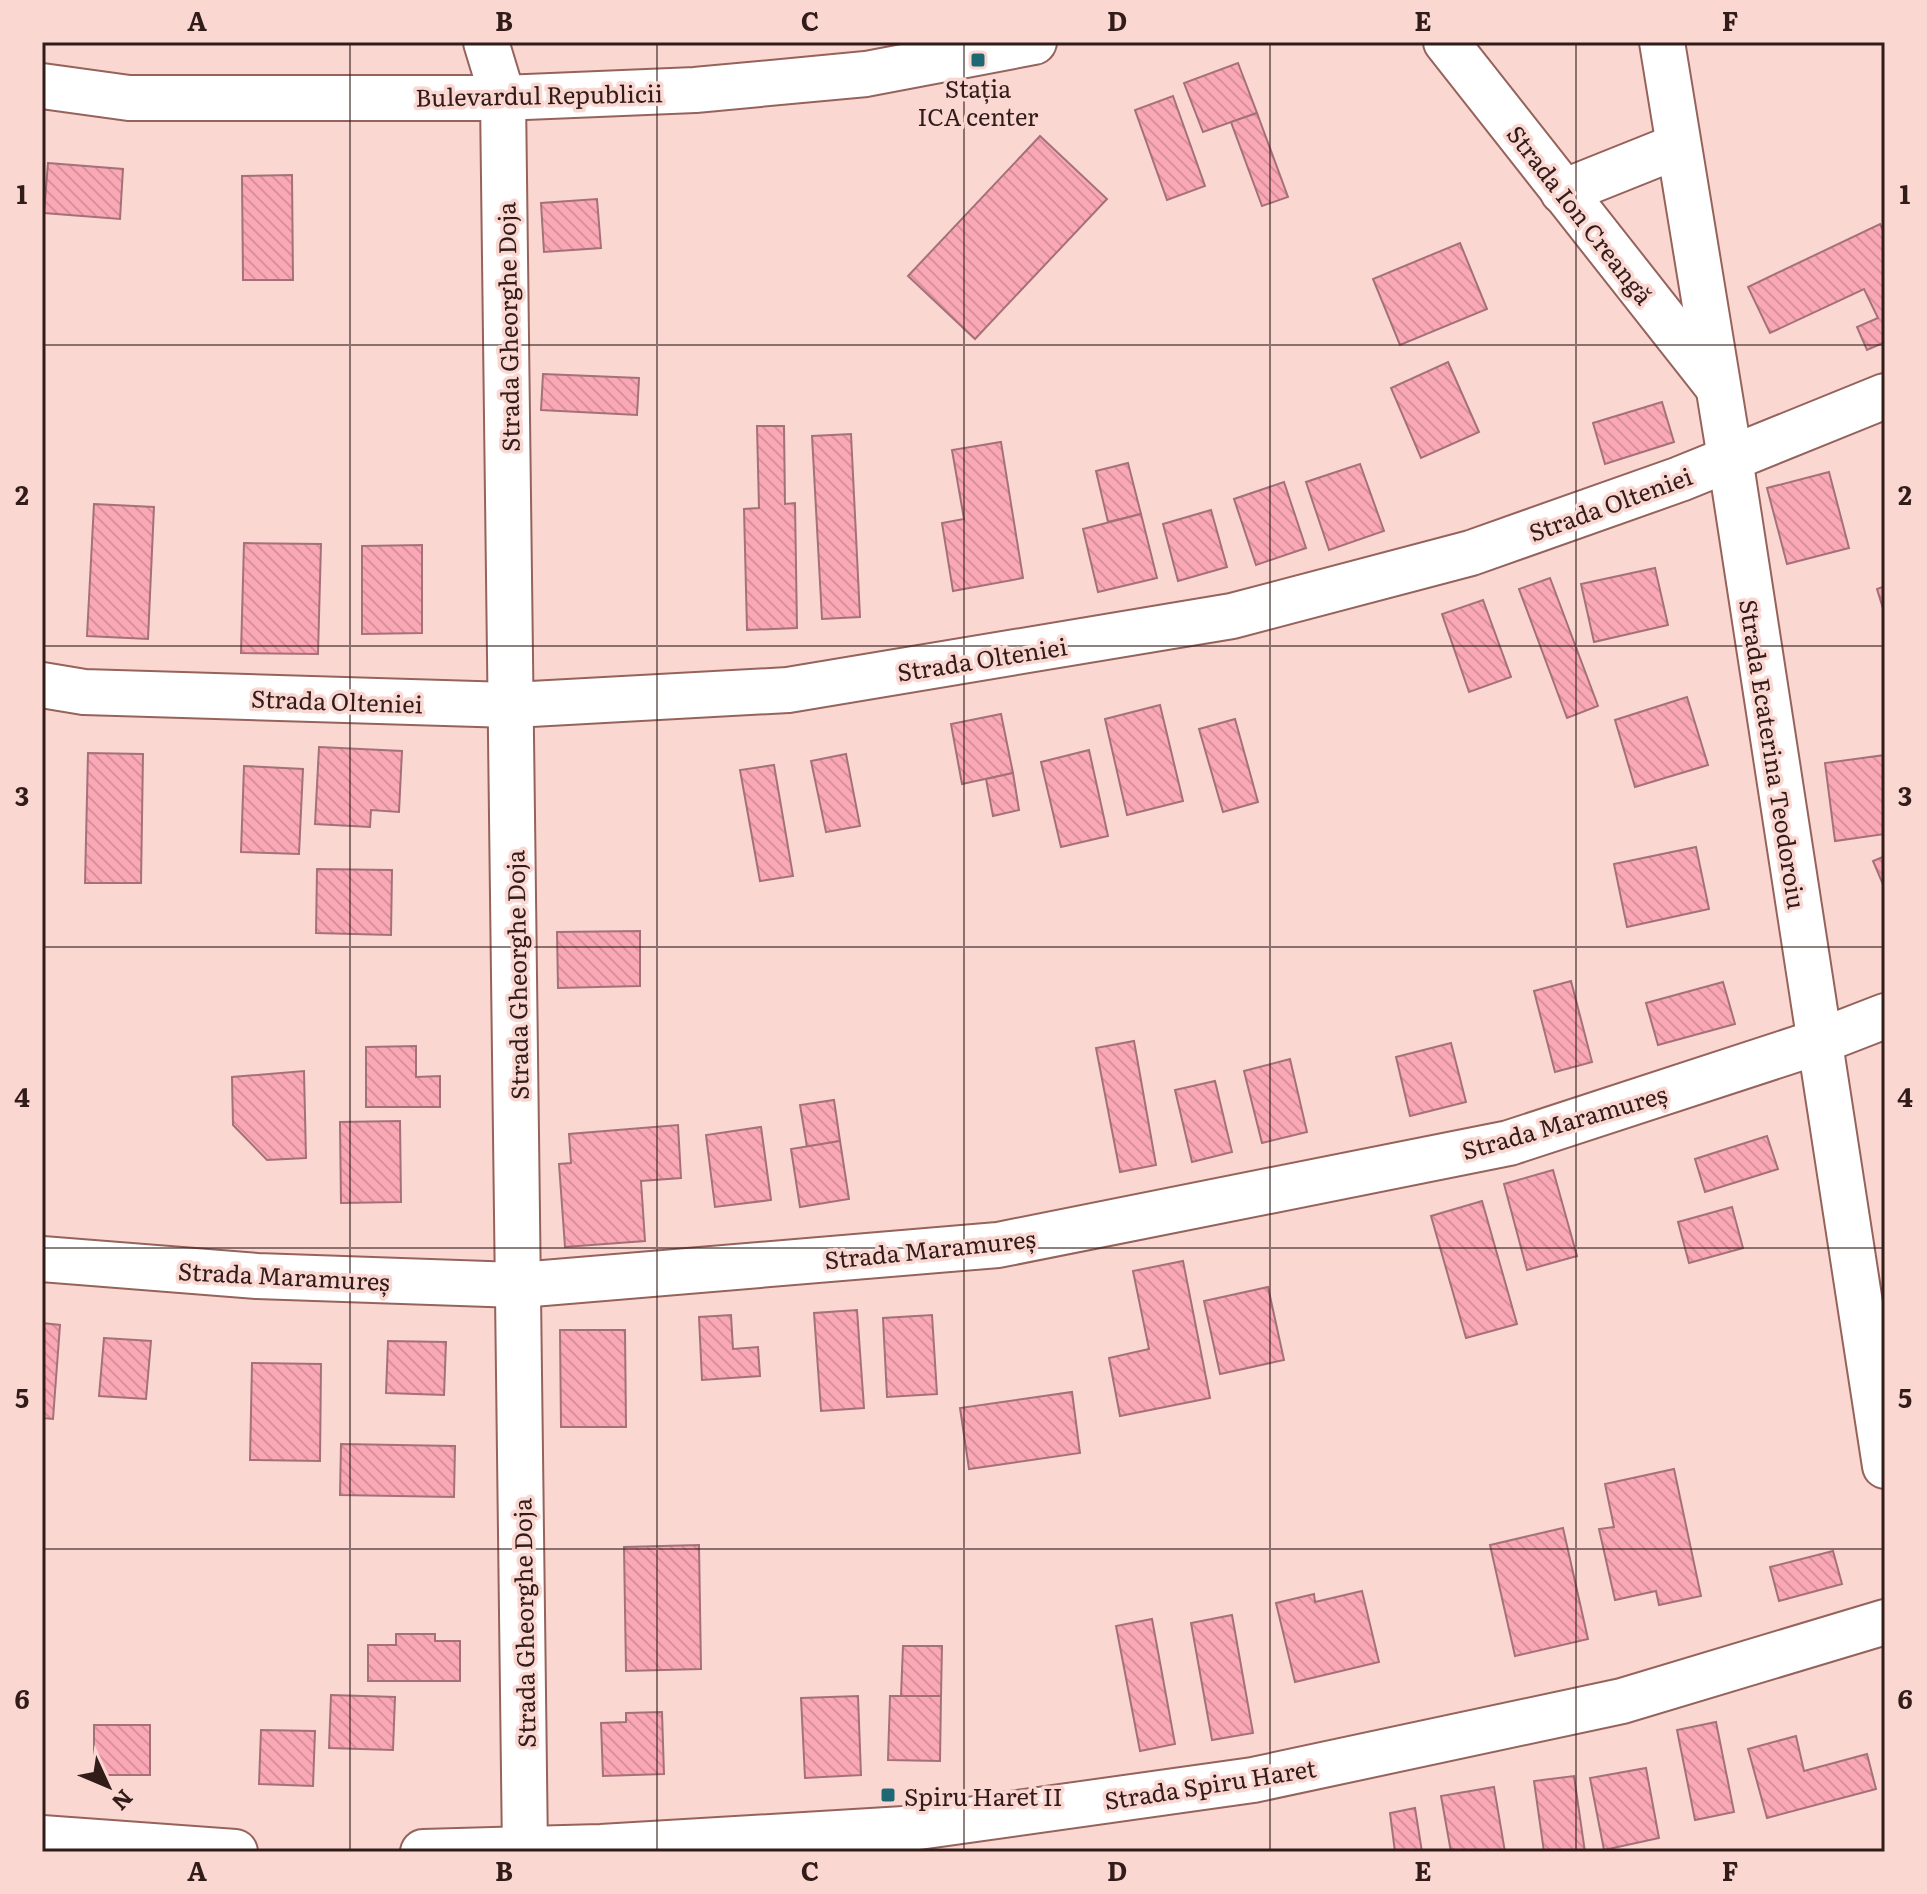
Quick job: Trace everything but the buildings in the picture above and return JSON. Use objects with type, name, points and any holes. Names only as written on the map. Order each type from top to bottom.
[{"type":"street","name":"Strada Gheorghe Doja","points":[[486,42],[503,98],[525,1850]]},
{"type":"street","name":"Bulevardul Republicii","points":[[42,86],[129,98],[503,98],[695,90],[866,74],[976,48],[1034,42]]},
{"type":"street","name":"Strada Ion Creangă","points":[[1446,42],[1717,386]]},
{"type":"street","name":"Strada Ecaterina Teodoroiu","points":[[1662,42],[1730,458],[1885,1466]]},
{"type":"street","points":[[1563,192],[1678,146]]},
{"type":"street","name":"Strada Olteniei","points":[[42,685],[84,692],[513,705],[788,690],[1232,616],[1471,553],[1680,479],[1885,396]]},
{"type":"street","name":"Strada Maramureș","points":[[42,1259],[257,1276],[520,1285],[998,1245],[1509,1143],[1818,1042],[1885,1016]]},
{"type":"street","name":"Strada Spiru Haret","points":[[423,1852],[601,1847],[904,1829],[1253,1780],[1622,1701],[1885,1622]]},
{"type":"street","points":[[42,1838],[235,1852]]},
{"type":"place","name":"Stația ICA center","points":[[978,60]]},
{"type":"place","name":"Spiru Haret II","points":[[888,1795]]}]
